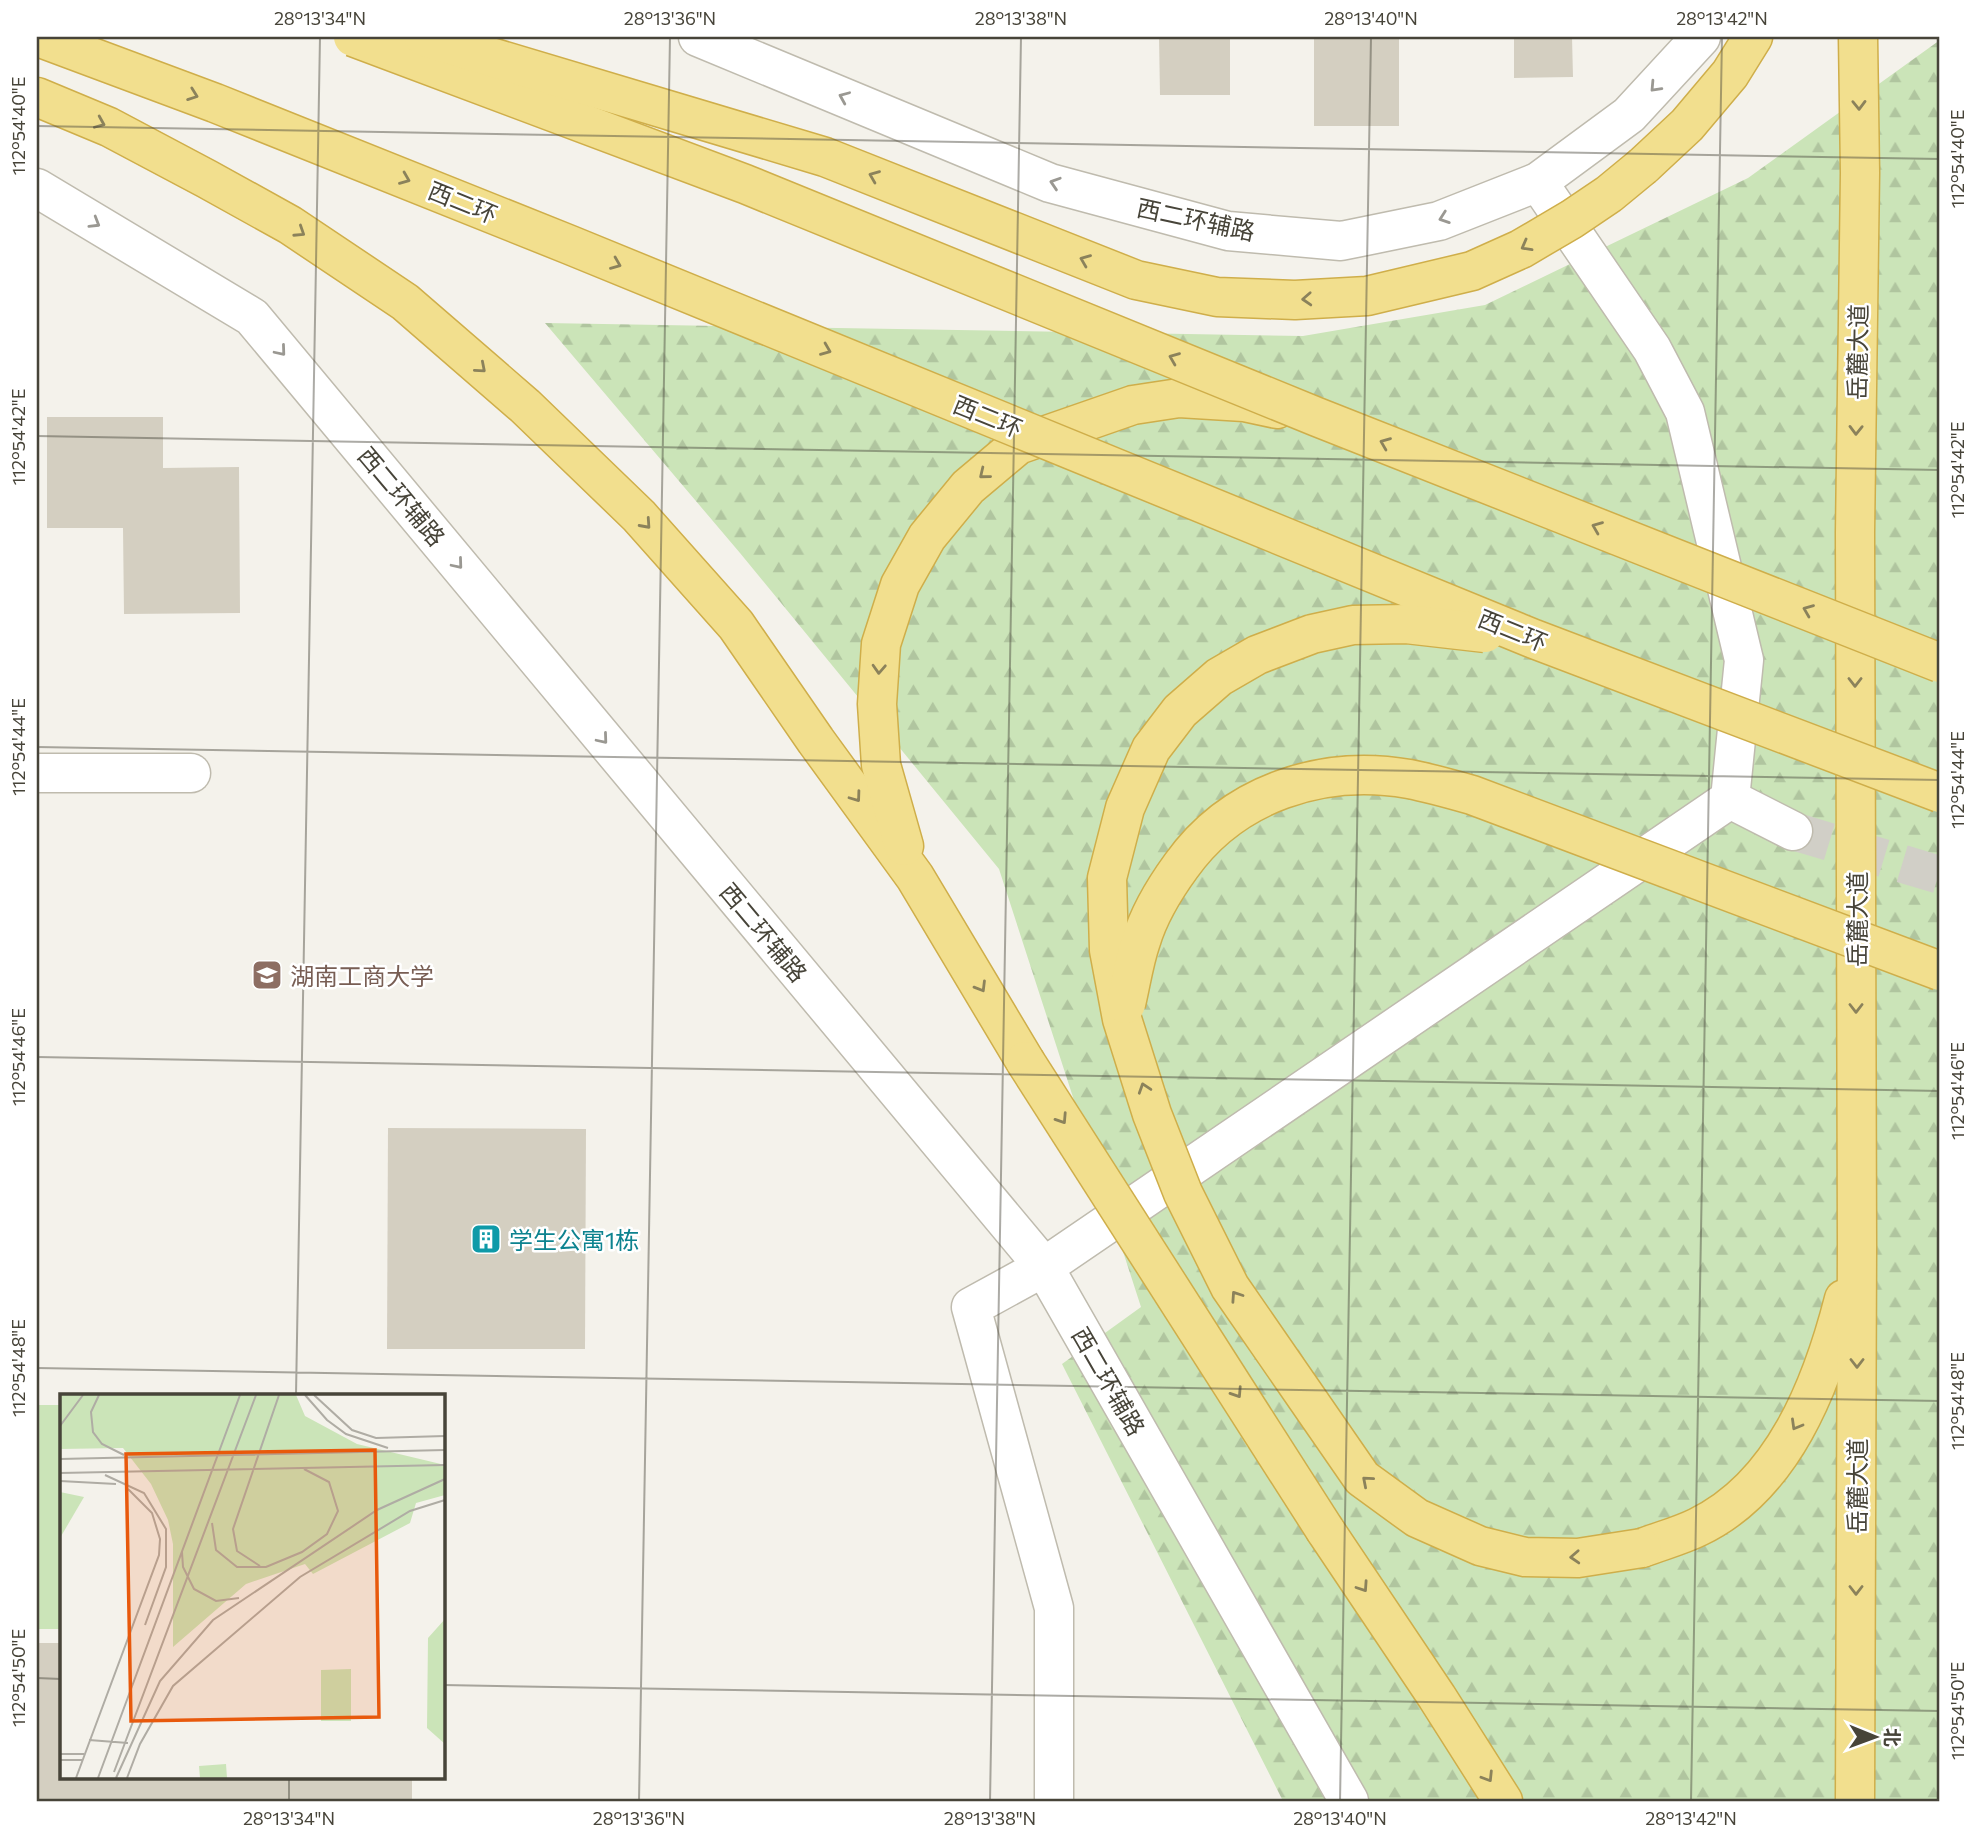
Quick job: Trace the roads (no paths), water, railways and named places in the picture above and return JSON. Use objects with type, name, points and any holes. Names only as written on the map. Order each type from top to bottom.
[{"type":"highway","name":"西二环","points":[[38,37],[570,245],[1534,639],[1940,793]]},
{"type":"highway","points":[[353,37],[745,184],[1317,416],[1940,663]]},
{"type":"highway","points":[[424,37],[825,156],[1136,280],[1217,297],[1295,300],[1367,296],[1472,271],[1521,249],[1573,219],[1643,166],[1687,125],[1730,75],[1753,37]]},
{"type":"highway","name":"岳麓大道","points":[[1855,1801],[1855,533],[1860,173],[1857,37]]},
{"type":"highway","points":[[37,58],[140,75]]},
{"type":"highway","points":[[37,97],[109,127],[290,225],[405,302],[525,405],[639,516],[736,625],[915,877],[1025,1061],[1325,1530],[1503,1801]]},
{"type":"highway","points":[[915,877],[896,824],[881,765],[877,704],[881,644],[900,585],[927,537],[968,487],[1018,445],[1133,405],[1179,398],[1244,402],[1317,416]]},
{"type":"highway","points":[[1534,639],[1406,624],[1353,625],[1312,634],[1257,655],[1219,677],[1180,711],[1151,750],[1125,808],[1107,878],[1109,950],[1122,1019],[1152,1114],[1183,1193],[1230,1287],[1362,1478],[1417,1518],[1480,1546],[1525,1557],[1577,1558],[1642,1548],[1699,1527],[1743,1496],[1781,1452],[1808,1405],[1833,1343],[1857,1246]]},
{"type":"highway","points":[[1122,1019],[1141,939],[1165,889],[1193,849],[1245,805],[1278,790],[1310,781],[1342,777],[1408,779],[1472,795],[1940,971]]},
{"type":"street","name":"西二环辅路","points":[[698,37],[1050,183],[1228,231],[1341,241],[1439,221],[1538,182],[1629,115],[1701,37]]},
{"type":"street","points":[[1054,1801],[1054,1608],[971,1307],[1044,1267],[1730,799],[1744,660],[1685,412],[1652,349],[1538,182]]},
{"type":"street","name":"西二环辅路","points":[[37,188],[252,317],[1044,1267],[1349,1801]]},
{"type":"street","points":[[37,773],[191,773]]},
{"type":"street","points":[[1730,799],[1793,831]]},
{"type":"tunnel","points":[[1793,831],[1940,875]]},
{"type":"place","name":"湖南工商大学","points":[[267,975]]},
{"type":"place","name":"学生公寓1栋","points":[[486,1239]]}]
